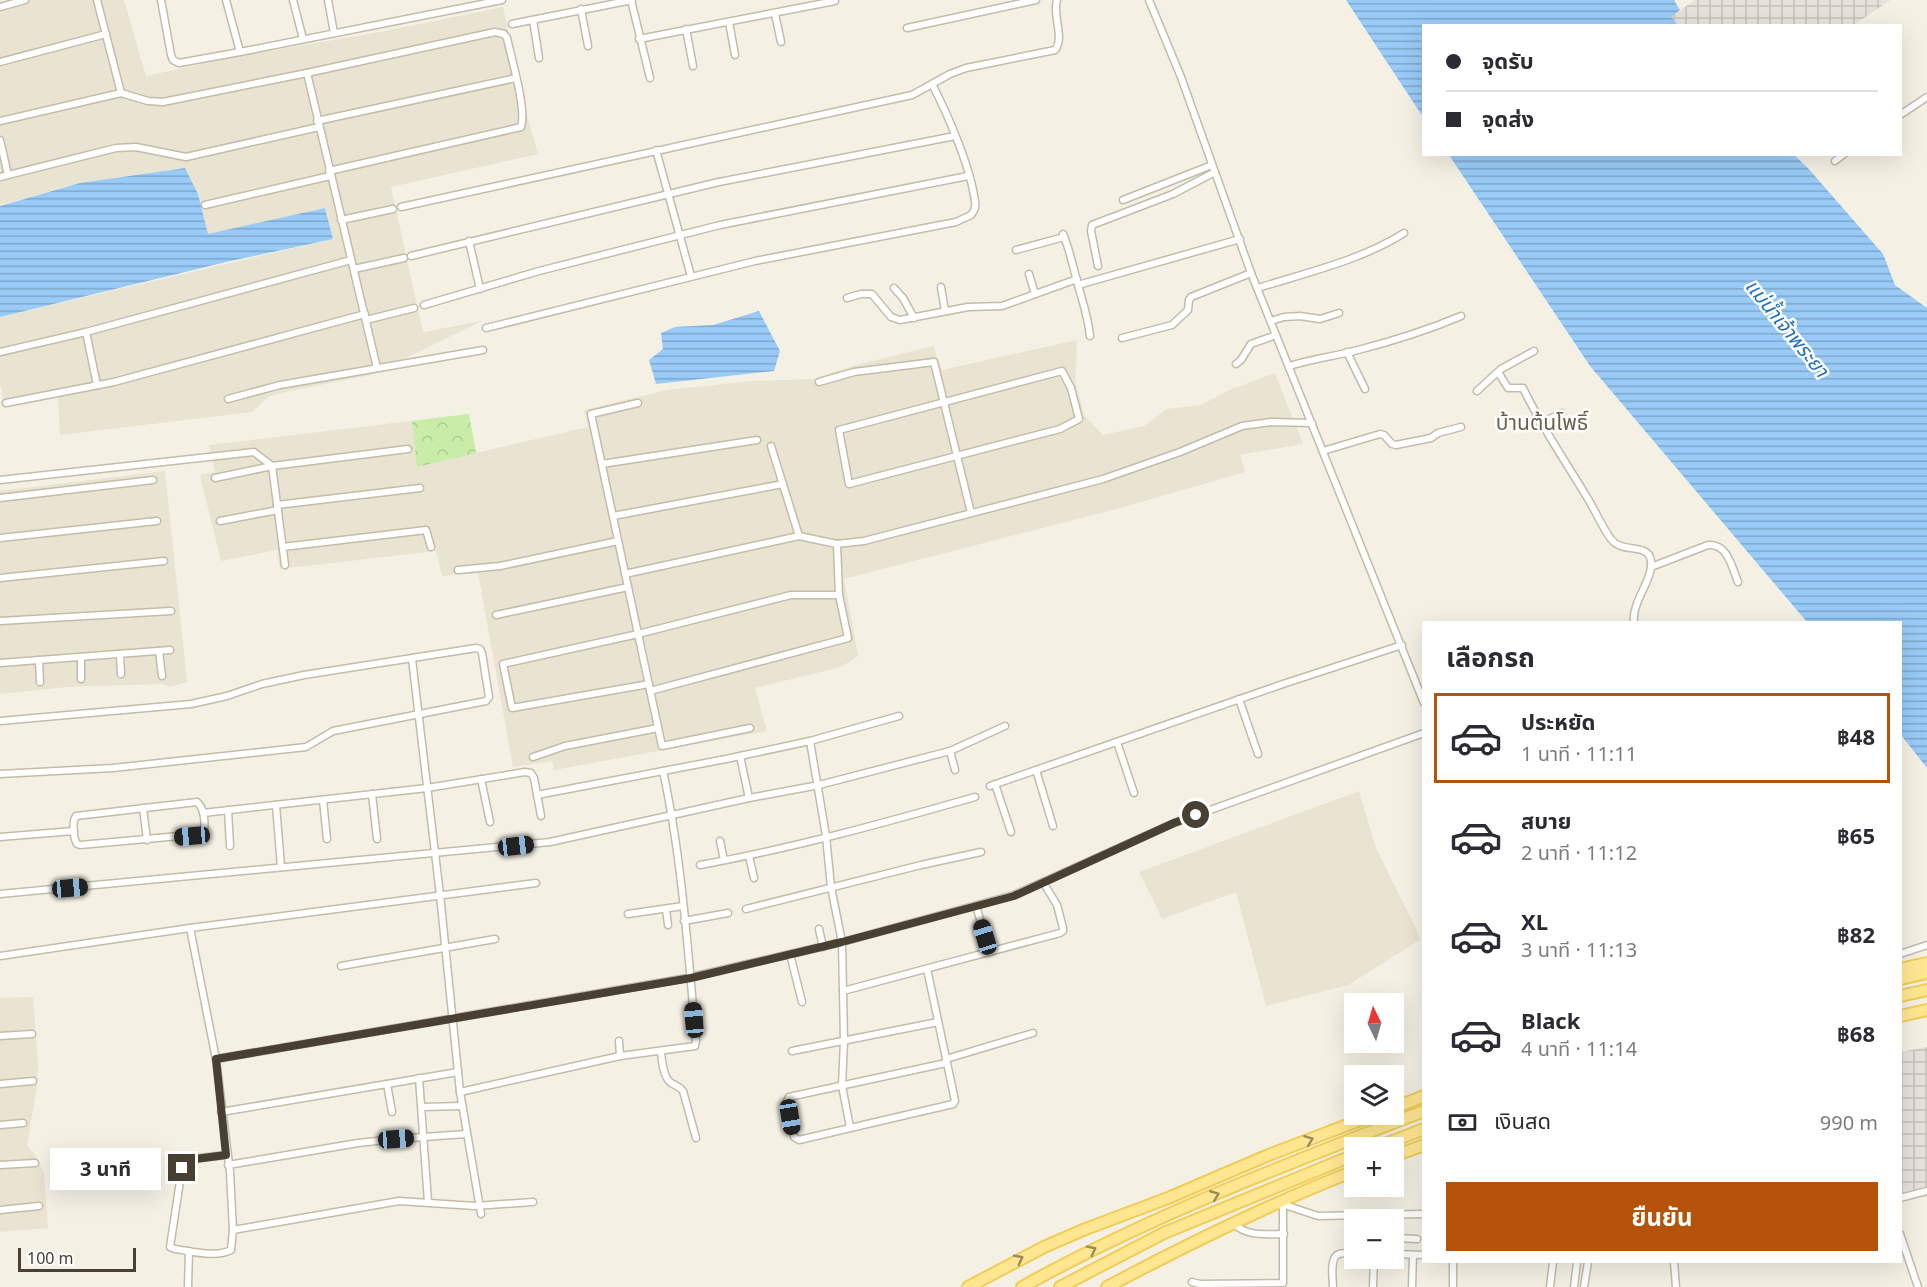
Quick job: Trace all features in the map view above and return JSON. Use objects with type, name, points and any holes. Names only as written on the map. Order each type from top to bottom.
[{"type":"main road","points":[[1902,969],[1927,963]]},
{"type":"main road","points":[[1902,979],[1927,973]]},
{"type":"main road","points":[[1902,996],[1927,990]]},
{"type":"main road","points":[[1902,1016],[1927,1010]]},
{"type":"main road","points":[[1404,1103],[1422,1097]]},
{"type":"main road","points":[[1022,1287],[1122,1234],[1161,1217],[1422,1113]]},
{"type":"main road","points":[[968,1287],[1044,1247],[1347,1125]]},
{"type":"main road","points":[[1403,1137],[1422,1130]]},
{"type":"main road","points":[[1404,1152],[1422,1146]]},
{"type":"main road","points":[[1258,1177],[1271,1154]]},
{"type":"main road","points":[[1060,1287],[1164,1233],[1344,1159]]},
{"type":"main road","points":[[1302,1176],[1344,1173]]},
{"type":"main road","points":[[1107,1287],[1233,1223],[1344,1175]]},
{"type":"street","points":[[0,7],[25,0]]},
{"type":"street","points":[[97,0],[121,93]]},
{"type":"street","points":[[161,0],[171,55],[175,62],[240,52],[502,0]]},
{"type":"street","points":[[226,0],[240,52]]},
{"type":"street","points":[[293,0],[303,39]]},
{"type":"street","points":[[328,0],[334,33]]},
{"type":"street","points":[[512,24],[632,0],[639,39],[650,78]]},
{"type":"street","points":[[639,39],[775,14],[836,0]]},
{"type":"street","points":[[907,28],[1036,0]]},
{"type":"street","points":[[400,207],[912,95],[966,68],[1055,50],[1059,42],[1056,3],[1050,0]]},
{"type":"street","points":[[1149,0],[1203,135],[1251,273],[1422,697]]},
{"type":"street","points":[[581,9],[588,46]]},
{"type":"street","points":[[775,14],[781,42]]},
{"type":"street","points":[[533,20],[539,58]]},
{"type":"street","points":[[729,22],[735,55]]},
{"type":"street","points":[[686,29],[693,66]]},
{"type":"street","points":[[0,121],[121,93],[148,101],[163,102],[307,74],[499,32],[507,38],[523,119],[518,129],[205,205]]},
{"type":"street","points":[[0,62],[106,34]]},
{"type":"street","points":[[307,74],[377,368]]},
{"type":"street","points":[[0,177],[116,148],[136,147],[186,157],[516,78]]},
{"type":"street","points":[[486,328],[755,261],[870,240],[964,219],[971,215],[975,204],[955,136],[932,84]]},
{"type":"street","points":[[1902,114],[1927,97]]},
{"type":"street","points":[[354,269],[718,182],[955,136]]},
{"type":"street","points":[[0,140],[8,175]]},
{"type":"street","points":[[656,150],[691,276]]},
{"type":"street","points":[[1835,161],[1841,156]]},
{"type":"street","points":[[1123,200],[1212,165]]},
{"type":"street","points":[[1098,266],[1091,231],[1092,225],[1164,198],[1215,172]]},
{"type":"street","points":[[424,305],[539,271],[679,236],[777,213],[968,176]]},
{"type":"street","points":[[341,220],[393,208]]},
{"type":"street","points":[[1258,288],[1360,254],[1404,234]]},
{"type":"street","points":[[1016,250],[1064,235],[1087,313],[1090,336]]},
{"type":"street","points":[[848,298],[861,294],[872,294],[895,319],[914,318],[968,307],[1002,306],[1035,294],[1240,239]]},
{"type":"street","points":[[469,241],[480,289]]},
{"type":"street","points":[[0,352],[86,332],[351,260]]},
{"type":"street","points":[[1122,338],[1172,325],[1188,310],[1191,297],[1251,273]]},
{"type":"street","points":[[1029,274],[1035,294]]},
{"type":"street","points":[[941,287],[945,311]]},
{"type":"street","points":[[894,288],[903,298],[914,318]]},
{"type":"street","points":[[6,404],[98,385],[365,317],[414,308]]},
{"type":"street","points":[[1271,321],[1300,316],[1320,319],[1339,313]]},
{"type":"street","points":[[1289,366],[1424,331],[1461,316]]},
{"type":"street","points":[[86,332],[98,385]]},
{"type":"street","points":[[1236,364],[1251,344],[1276,335]]},
{"type":"street","points":[[228,399],[280,385],[483,350]]},
{"type":"street","points":[[1478,391],[1498,372],[1534,351]]},
{"type":"street","points":[[1347,352],[1365,389]]},
{"type":"street","points":[[819,382],[854,372],[934,362],[971,513]]},
{"type":"street","points":[[1062,371],[1071,388],[1079,419],[1060,429],[849,484],[839,430],[944,403],[1062,371]]},
{"type":"street","points":[[1498,372],[1508,388],[1523,388],[1540,423],[1589,500],[1611,540],[1624,548],[1646,551],[1649,554],[1651,567],[1635,612],[1634,621]]},
{"type":"street","points":[[638,403],[591,414],[662,746],[750,728]]},
{"type":"street","points":[[1540,423],[1562,413]]},
{"type":"street","points":[[625,574],[799,536],[837,544],[864,541],[1103,479],[1180,452],[1242,426],[1271,422],[1312,423]]},
{"type":"street","points":[[1323,451],[1380,434],[1396,445],[1431,438],[1438,433],[1461,427]]},
{"type":"street","points":[[602,464],[757,440]]},
{"type":"street","points":[[771,446],[799,536]]},
{"type":"street","points":[[215,478],[272,466],[408,449]]},
{"type":"street","points":[[0,480],[254,452],[272,466],[285,566]]},
{"type":"street","points":[[0,498],[153,480]]},
{"type":"street","points":[[613,516],[783,484]]},
{"type":"street","points":[[220,521],[278,507],[420,488]]},
{"type":"street","points":[[0,538],[157,521]]},
{"type":"street","points":[[283,547],[426,530],[431,547]]},
{"type":"street","points":[[458,570],[500,566],[618,541]]},
{"type":"street","points":[[837,544],[839,595],[848,638],[649,688],[512,708],[503,664],[638,634],[791,595],[839,595]]},
{"type":"street","points":[[1651,567],[1713,545],[1726,554],[1738,582]]},
{"type":"street","points":[[0,578],[164,561]]},
{"type":"street","points":[[496,615],[628,587]]},
{"type":"street","points":[[0,621],[171,611]]},
{"type":"street","points":[[1011,832],[993,785],[1402,645]]},
{"type":"street","points":[[0,721],[191,704],[227,696],[262,684],[480,649],[489,697],[486,701],[419,712],[333,731],[306,747],[113,768],[0,774]]},
{"type":"street","points":[[159,651],[162,676]]},
{"type":"street","points":[[0,663],[170,651]]},
{"type":"street","points":[[120,654],[121,674]]},
{"type":"street","points":[[81,657],[81,680]]},
{"type":"street","points":[[412,659],[440,895],[460,1092],[481,1214]]},
{"type":"street","points":[[39,660],[40,682]]},
{"type":"street","points":[[1239,699],[1258,754]]},
{"type":"street","points":[[537,795],[810,741],[899,716]]},
{"type":"street","points":[[0,894],[550,842],[819,785],[950,751],[1005,726]]},
{"type":"street","points":[[533,757],[565,746],[658,728]]},
{"type":"street","points":[[216,1059],[691,978],[823,947],[1014,896],[1174,823],[1422,734]]},
{"type":"street","points":[[810,741],[819,785],[831,887],[842,942],[844,1041],[842,1086],[850,1127]]},
{"type":"street","points":[[1117,742],[1134,793]]},
{"type":"street","points":[[950,751],[955,770]]},
{"type":"street","points":[[740,756],[749,798]]},
{"type":"street","points":[[1036,770],[1053,826]]},
{"type":"street","points":[[460,1092],[620,1056],[695,1046],[691,978],[683,906],[672,816],[663,771]]},
{"type":"street","points":[[203,813],[427,788],[518,773],[531,773],[541,816]]},
{"type":"street","points":[[481,779],[490,822]]},
{"type":"street","points":[[372,794],[377,839]]},
{"type":"street","points":[[700,865],[749,856],[975,797]]},
{"type":"street","points":[[322,800],[327,839]]},
{"type":"street","points":[[197,802],[202,807],[203,813],[204,832],[201,834],[79,844],[75,841],[76,816],[197,802]]},
{"type":"street","points":[[276,805],[281,867]]},
{"type":"street","points":[[143,808],[147,840]]},
{"type":"street","points":[[228,810],[230,846]]},
{"type":"street","points":[[0,837],[74,831]]},
{"type":"street","points":[[720,841],[724,860]]},
{"type":"street","points":[[746,909],[981,852]]},
{"type":"street","points":[[749,856],[754,878]]},
{"type":"street","points":[[843,991],[1064,931],[1057,904],[1043,882]]},
{"type":"street","points":[[0,956],[190,928],[536,883]]},
{"type":"street","points":[[628,914],[683,906]]},
{"type":"street","points":[[976,906],[990,952]]},
{"type":"street","points":[[666,909],[668,925]]},
{"type":"street","points":[[684,921],[728,913]]},
{"type":"street","points":[[190,928],[216,1059],[228,1165],[233,1246],[225,1254],[171,1249],[182,1168],[179,1158],[226,1155]]},
{"type":"street","points":[[819,929],[823,947]]},
{"type":"street","points":[[341,966],[495,939]]},
{"type":"street","points":[[1902,953],[1927,945]]},
{"type":"street","points":[[790,954],[802,1002]]},
{"type":"street","points":[[927,969],[946,1061],[955,1101],[953,1104],[799,1140],[794,1137],[789,1097],[946,1061],[1033,1033]]},
{"type":"street","points":[[792,1051],[938,1022]]},
{"type":"street","points":[[0,1036],[32,1034]]},
{"type":"street","points":[[619,1041],[620,1056]]},
{"type":"street","points":[[661,1052],[665,1076],[669,1082],[679,1086],[683,1091],[696,1138]]},
{"type":"street","points":[[221,1112],[458,1072]]},
{"type":"street","points":[[419,1078],[428,1202]]},
{"type":"street","points":[[0,1084],[33,1081]]},
{"type":"street","points":[[387,1084],[392,1112]]},
{"type":"street","points":[[422,1107],[462,1106]]},
{"type":"street","points":[[0,1125],[23,1123]]},
{"type":"street","points":[[228,1165],[358,1143],[466,1134]]},
{"type":"street","points":[[0,1165],[35,1162]]},
{"type":"street","points":[[1902,1197],[1927,1191]]},
{"type":"street","points":[[1283,1201],[1288,1206],[1318,1216],[1344,1215]]},
{"type":"street","points":[[1192,1281],[1200,1284],[1283,1283],[1283,1201]]},
{"type":"street","points":[[233,1230],[387,1202],[480,1205],[533,1202]]},
{"type":"street","points":[[0,1210],[39,1206]]},
{"type":"street","points":[[1404,1216],[1422,1214]]},
{"type":"street","points":[[1233,1223],[1242,1232],[1284,1234]]},
{"type":"street","points":[[1404,1238],[1417,1239]]},
{"type":"street","points":[[1902,1240],[1918,1287]]},
{"type":"street","points":[[188,1287],[189,1251]]},
{"type":"street","points":[[1333,1287],[1333,1260],[1339,1254],[1344,1254]]},
{"type":"street","points":[[1404,1255],[1422,1255]]},
{"type":"street","points":[[1412,1287],[1413,1255]]},
{"type":"street","points":[[1453,1263],[1453,1287]]},
{"type":"street","points":[[1550,1287],[1553,1263]]},
{"type":"street","points":[[1574,1287],[1577,1263]]},
{"type":"street","points":[[1584,1287],[1588,1263]]},
{"type":"street","points":[[1674,1263],[1676,1287]]},
{"type":"street","points":[[1373,1287],[1374,1269]]},
{"type":"shaded area","points":[[16,0],[124,0],[146,76],[239,56],[380,32],[503,7],[528,120],[538,154],[391,187],[423,332],[482,321],[371,375],[268,397],[252,412],[60,435],[58,397],[4,407],[0,383],[0,317],[333,239],[325,208],[208,235],[198,194],[184,168],[80,183],[0,205],[0,3]]},
{"type":"shaded area","points":[[1695,0],[1890,0],[1855,24],[1676,24],[1670,17]]},
{"type":"shaded area","points":[[1077,340],[1075,380],[1084,415],[1103,435],[1144,426],[1167,409],[1201,405],[1232,389],[1275,373],[1303,444],[1240,455],[1245,472],[1124,507],[844,579],[858,656],[841,667],[755,688],[767,731],[554,770],[552,761],[513,767],[478,573],[442,576],[436,551],[280,569],[277,550],[221,561],[200,475],[215,472],[209,445],[469,414],[476,453],[588,427],[584,410],[667,390],[752,381],[813,379],[853,366],[933,346],[942,370]]},
{"type":"shaded area","points":[[165,471],[187,682],[169,687],[162,684],[67,687],[0,694],[0,491]]},
{"type":"shaded area","points":[[1359,791],[1376,848],[1421,939],[1348,985],[1266,1006],[1236,892],[1162,919],[1139,872]]},
{"type":"shaded area","points":[[33,997],[38,1065],[37,1086],[27,1145],[44,1173],[48,1228],[0,1232],[0,998]]},
{"type":"shaded area","points":[[1927,1047],[1927,1191],[1902,1197],[1902,1052]]},
{"type":"green space","points":[[469,414],[476,453],[417,467],[412,421]]},
{"type":"water","points":[[1346,0],[1674,0],[1680,10],[1671,17],[1677,24],[1422,24],[1422,115]]},
{"type":"water","name":"แม่น้ำเจ้าพระยา","points":[[1450,156],[1795,156],[1883,254],[1895,285],[1927,308],[1927,768],[1902,736],[1902,621],[1806,621],[1590,366]]},
{"type":"water","points":[[185,168],[198,194],[208,234],[325,208],[333,239],[226,262],[0,317],[0,206],[80,183]]},
{"type":"water","points":[[759,311],[780,351],[774,371],[656,384],[649,360],[663,349],[661,333],[675,327],[713,325]]},
{"type":"district","name":"บ้านต้นโพธิ์","points":[[1542,423]]},
{"type":"route","points":[[182,1168],[180,1161],[226,1155],[216,1059],[691,978],[842,942],[1014,896],[1196,815]]}]
